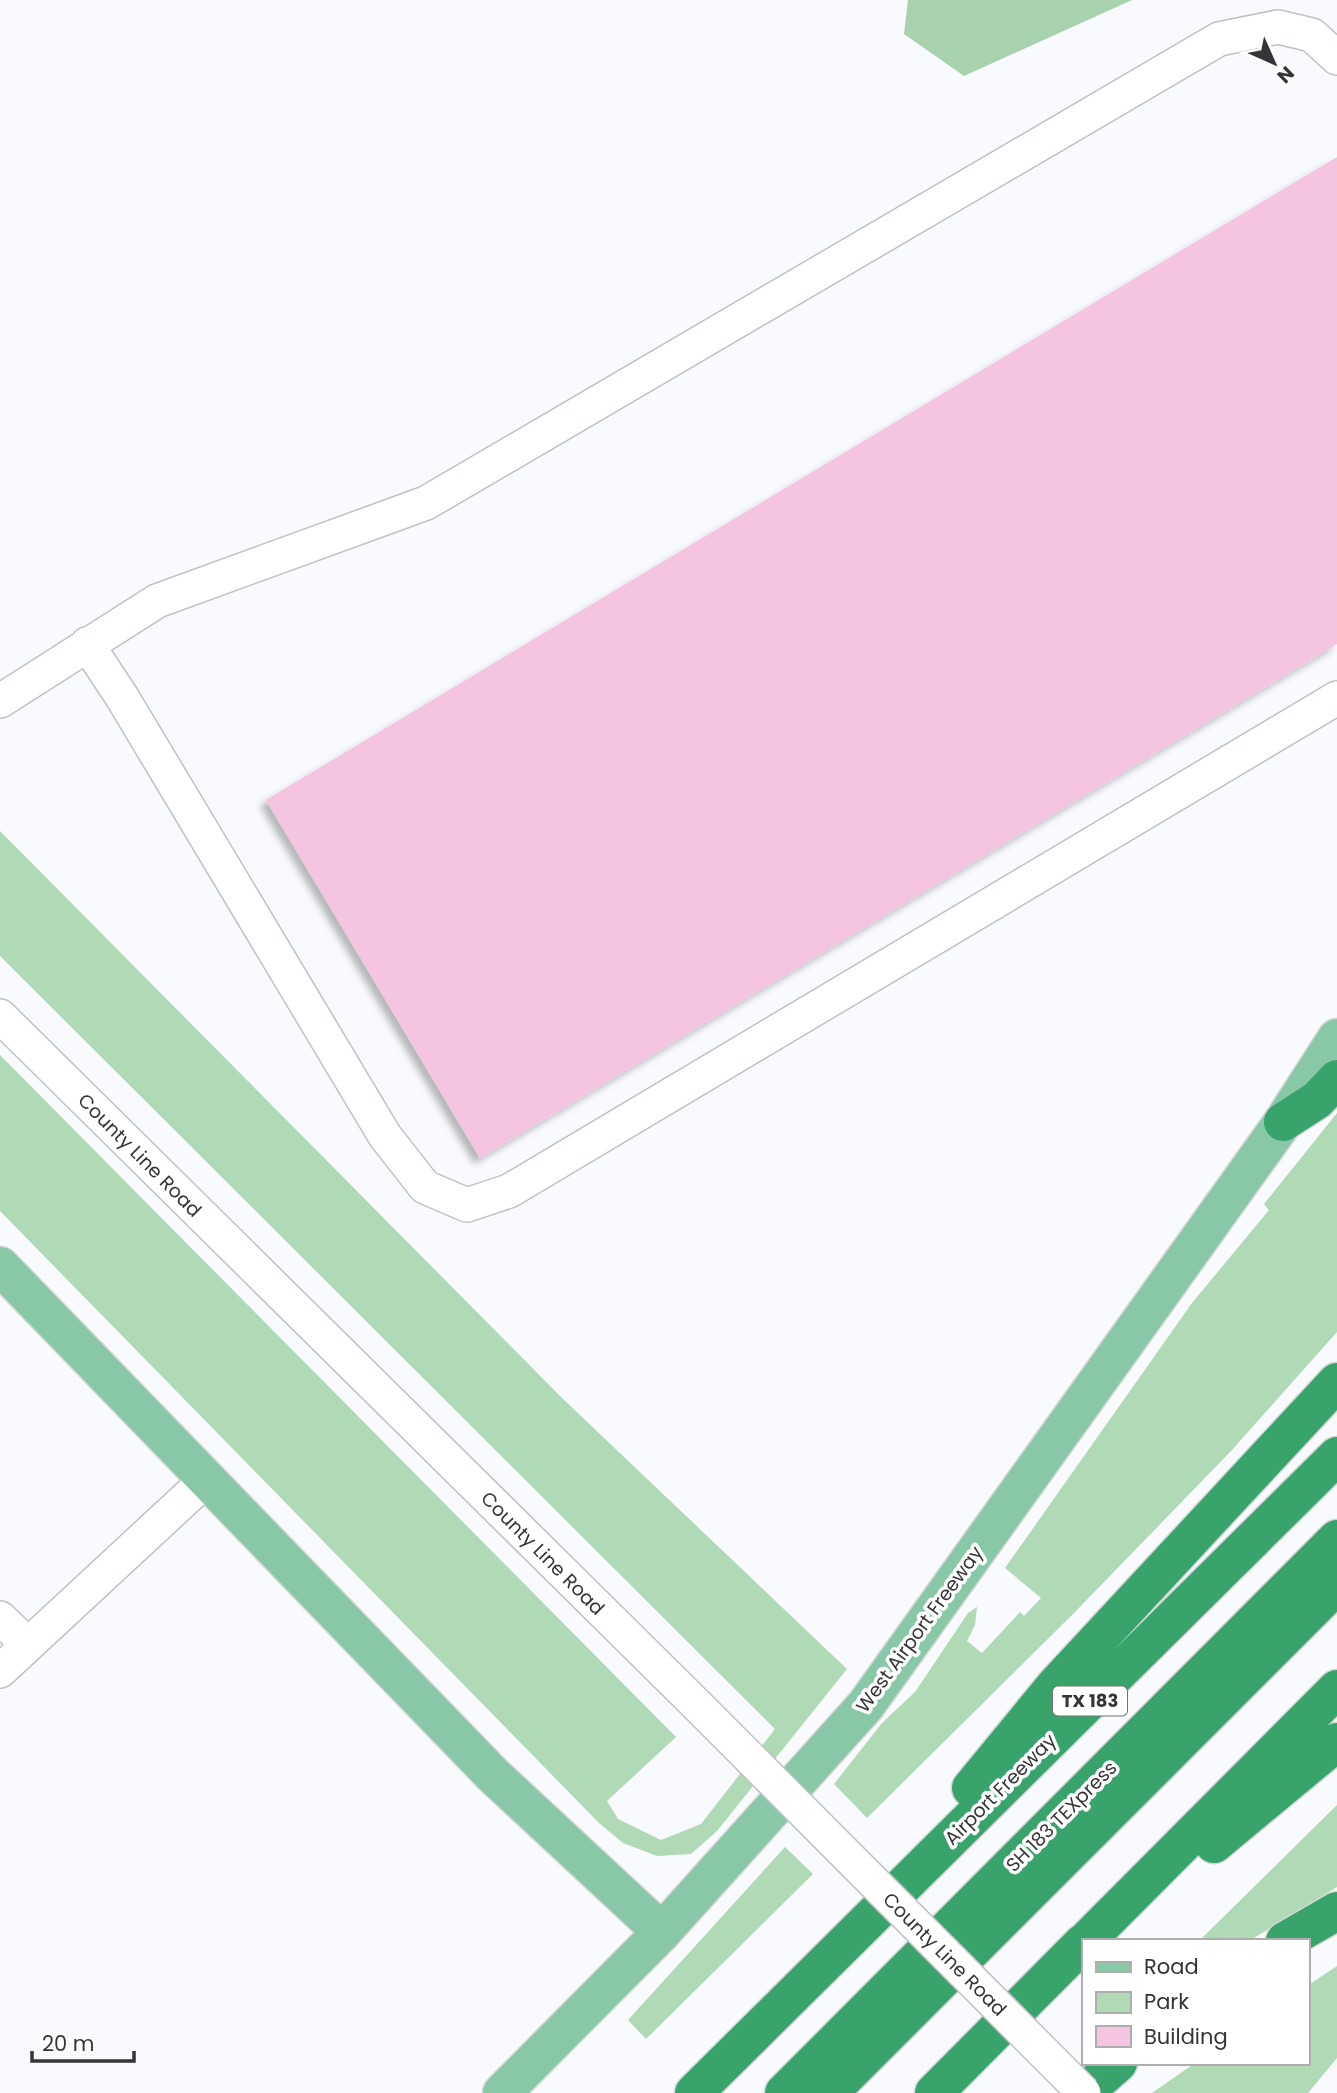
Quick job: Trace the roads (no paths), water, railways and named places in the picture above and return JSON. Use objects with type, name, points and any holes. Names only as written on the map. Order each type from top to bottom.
[{"type":"highway","points":[[1283,1122],[1317,1100],[1337,1079]]},
{"type":"highway","points":[[842,1945],[1054,1686],[1337,1382]]},
{"type":"highway","name":"Airport Freeway","points":[[694,2093],[1337,1457]]},
{"type":"highway","name":"SH 183 TEXpress","points":[[784,2093],[1337,1539]]},
{"type":"highway","name":"SH 183 TEXpress","points":[[829,2093],[1337,1585]]},
{"type":"highway","points":[[1087,1939],[1337,1689]]},
{"type":"highway","points":[[1098,1939],[1337,1742]]},
{"type":"highway","points":[[1288,1939],[1337,1911]]},
{"type":"highway","points":[[934,2093],[1082,1944]]},
{"type":"highway","points":[[1039,1987],[1082,1952]]},
{"type":"highway","points":[[1084,2093],[1116,2065]]},
{"type":"main road","points":[[1283,1122],[1337,1038]]},
{"type":"main road","name":"West Airport Freeway","points":[[502,2093],[662,1932],[866,1704],[1283,1122]]},
{"type":"main road","points":[[0,1266],[493,1774],[662,1932]]},
{"type":"street","points":[[0,701],[157,601],[426,503],[1219,39],[1278,27],[1312,35],[1337,58]]},
{"type":"street","points":[[86,644],[164,767],[385,1136],[425,1186],[467,1205],[509,1191],[1337,698]]},
{"type":"street","name":"County Line Road","points":[[0,1016],[696,1704],[1084,2093]]},
{"type":"street","points":[[0,1671],[26,1643],[206,1479]]},
{"type":"street","points":[[0,1618],[26,1643]]}]
